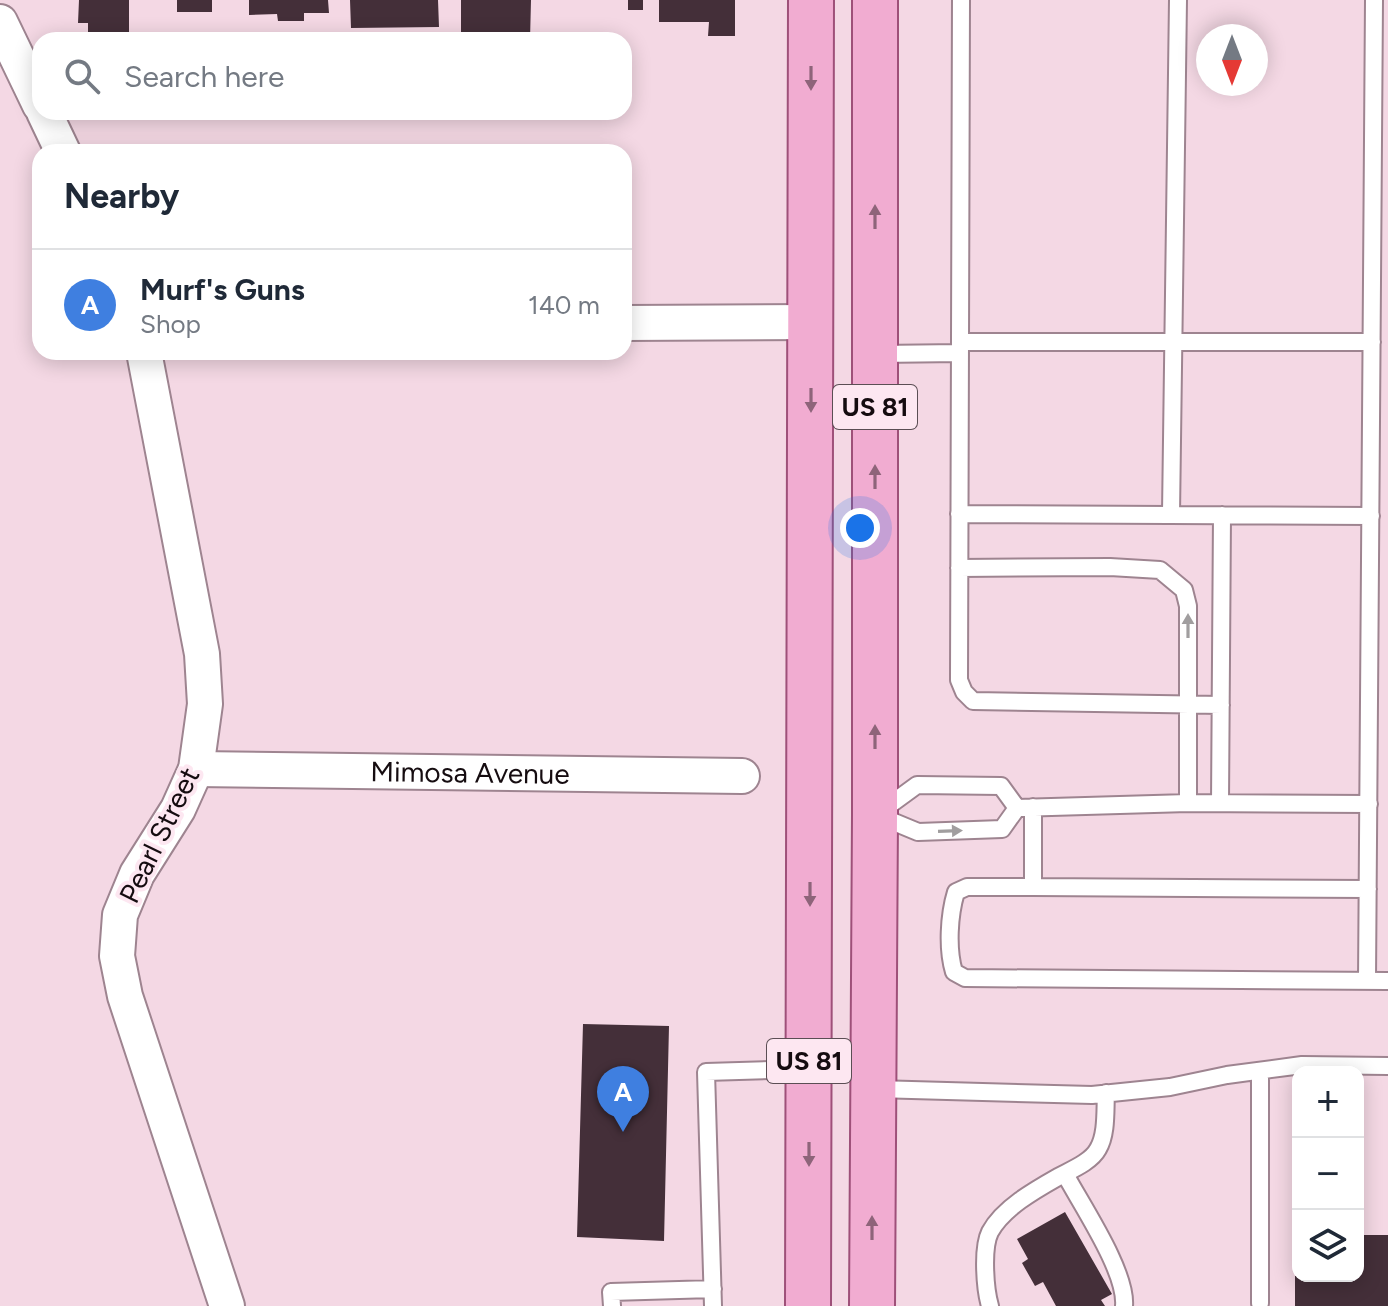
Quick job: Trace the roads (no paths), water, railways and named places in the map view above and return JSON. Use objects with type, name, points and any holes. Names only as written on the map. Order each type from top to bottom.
[{"type":"main road","name":"US 81","points":[[808,1306],[811,0]]},
{"type":"main road","name":"US 81","points":[[872,1306],[875,0]]},
{"type":"main road","points":[[810,816],[875,815]]},
{"type":"street","points":[[0,22],[32,88]]},
{"type":"street","points":[[48,120],[59,144]]},
{"type":"street","points":[[632,323],[811,322]]},
{"type":"street","name":"Pearl Street","points":[[146,360],[202,654],[205,704],[196,769],[178,809],[137,874],[120,915],[117,956],[125,996],[227,1306]]},
{"type":"street","name":"Mimosa Avenue","points":[[196,769],[742,776]]},
{"type":"lane","points":[[961,0],[959,680],[964,692],[973,701],[1221,705]]},
{"type":"lane","points":[[1171,514],[1178,0]]},
{"type":"lane","points":[[1367,981],[1374,0]]},
{"type":"lane","points":[[875,354],[960,348],[1174,342],[1372,342]]},
{"type":"lane","points":[[959,514],[1371,516]]},
{"type":"lane","points":[[1220,803],[1222,515]]},
{"type":"lane","points":[[959,568],[1110,567],[1160,570],[1175,579],[1184,590],[1188,606],[1188,803]]},
{"type":"lane","points":[[875,815],[917,785],[1001,786],[1025,807],[1033,887]]},
{"type":"lane","points":[[875,815],[918,832],[1002,829],[1025,807],[1188,803],[1369,804]]},
{"type":"lane","points":[[1368,889],[967,887],[956,892],[952,905],[951,962],[954,972],[965,978],[1388,981]]},
{"type":"lane","points":[[872,1089],[1106,1093],[1170,1087],[1302,1065],[1388,1066]]},
{"type":"lane","points":[[612,1306],[611,1292],[713,1298],[706,1072],[809,1069]]},
{"type":"lane","points":[[1260,1071],[1260,1303]]},
{"type":"lane","points":[[990,1306],[985,1264],[989,1234],[1002,1217],[1035,1190],[1082,1164],[1098,1150],[1106,1093]]},
{"type":"lane","points":[[1065,1174],[1117,1269],[1125,1292],[1124,1306]]},
{"type":"place","name":"Murf's Guns","points":[[623,1132]]}]
